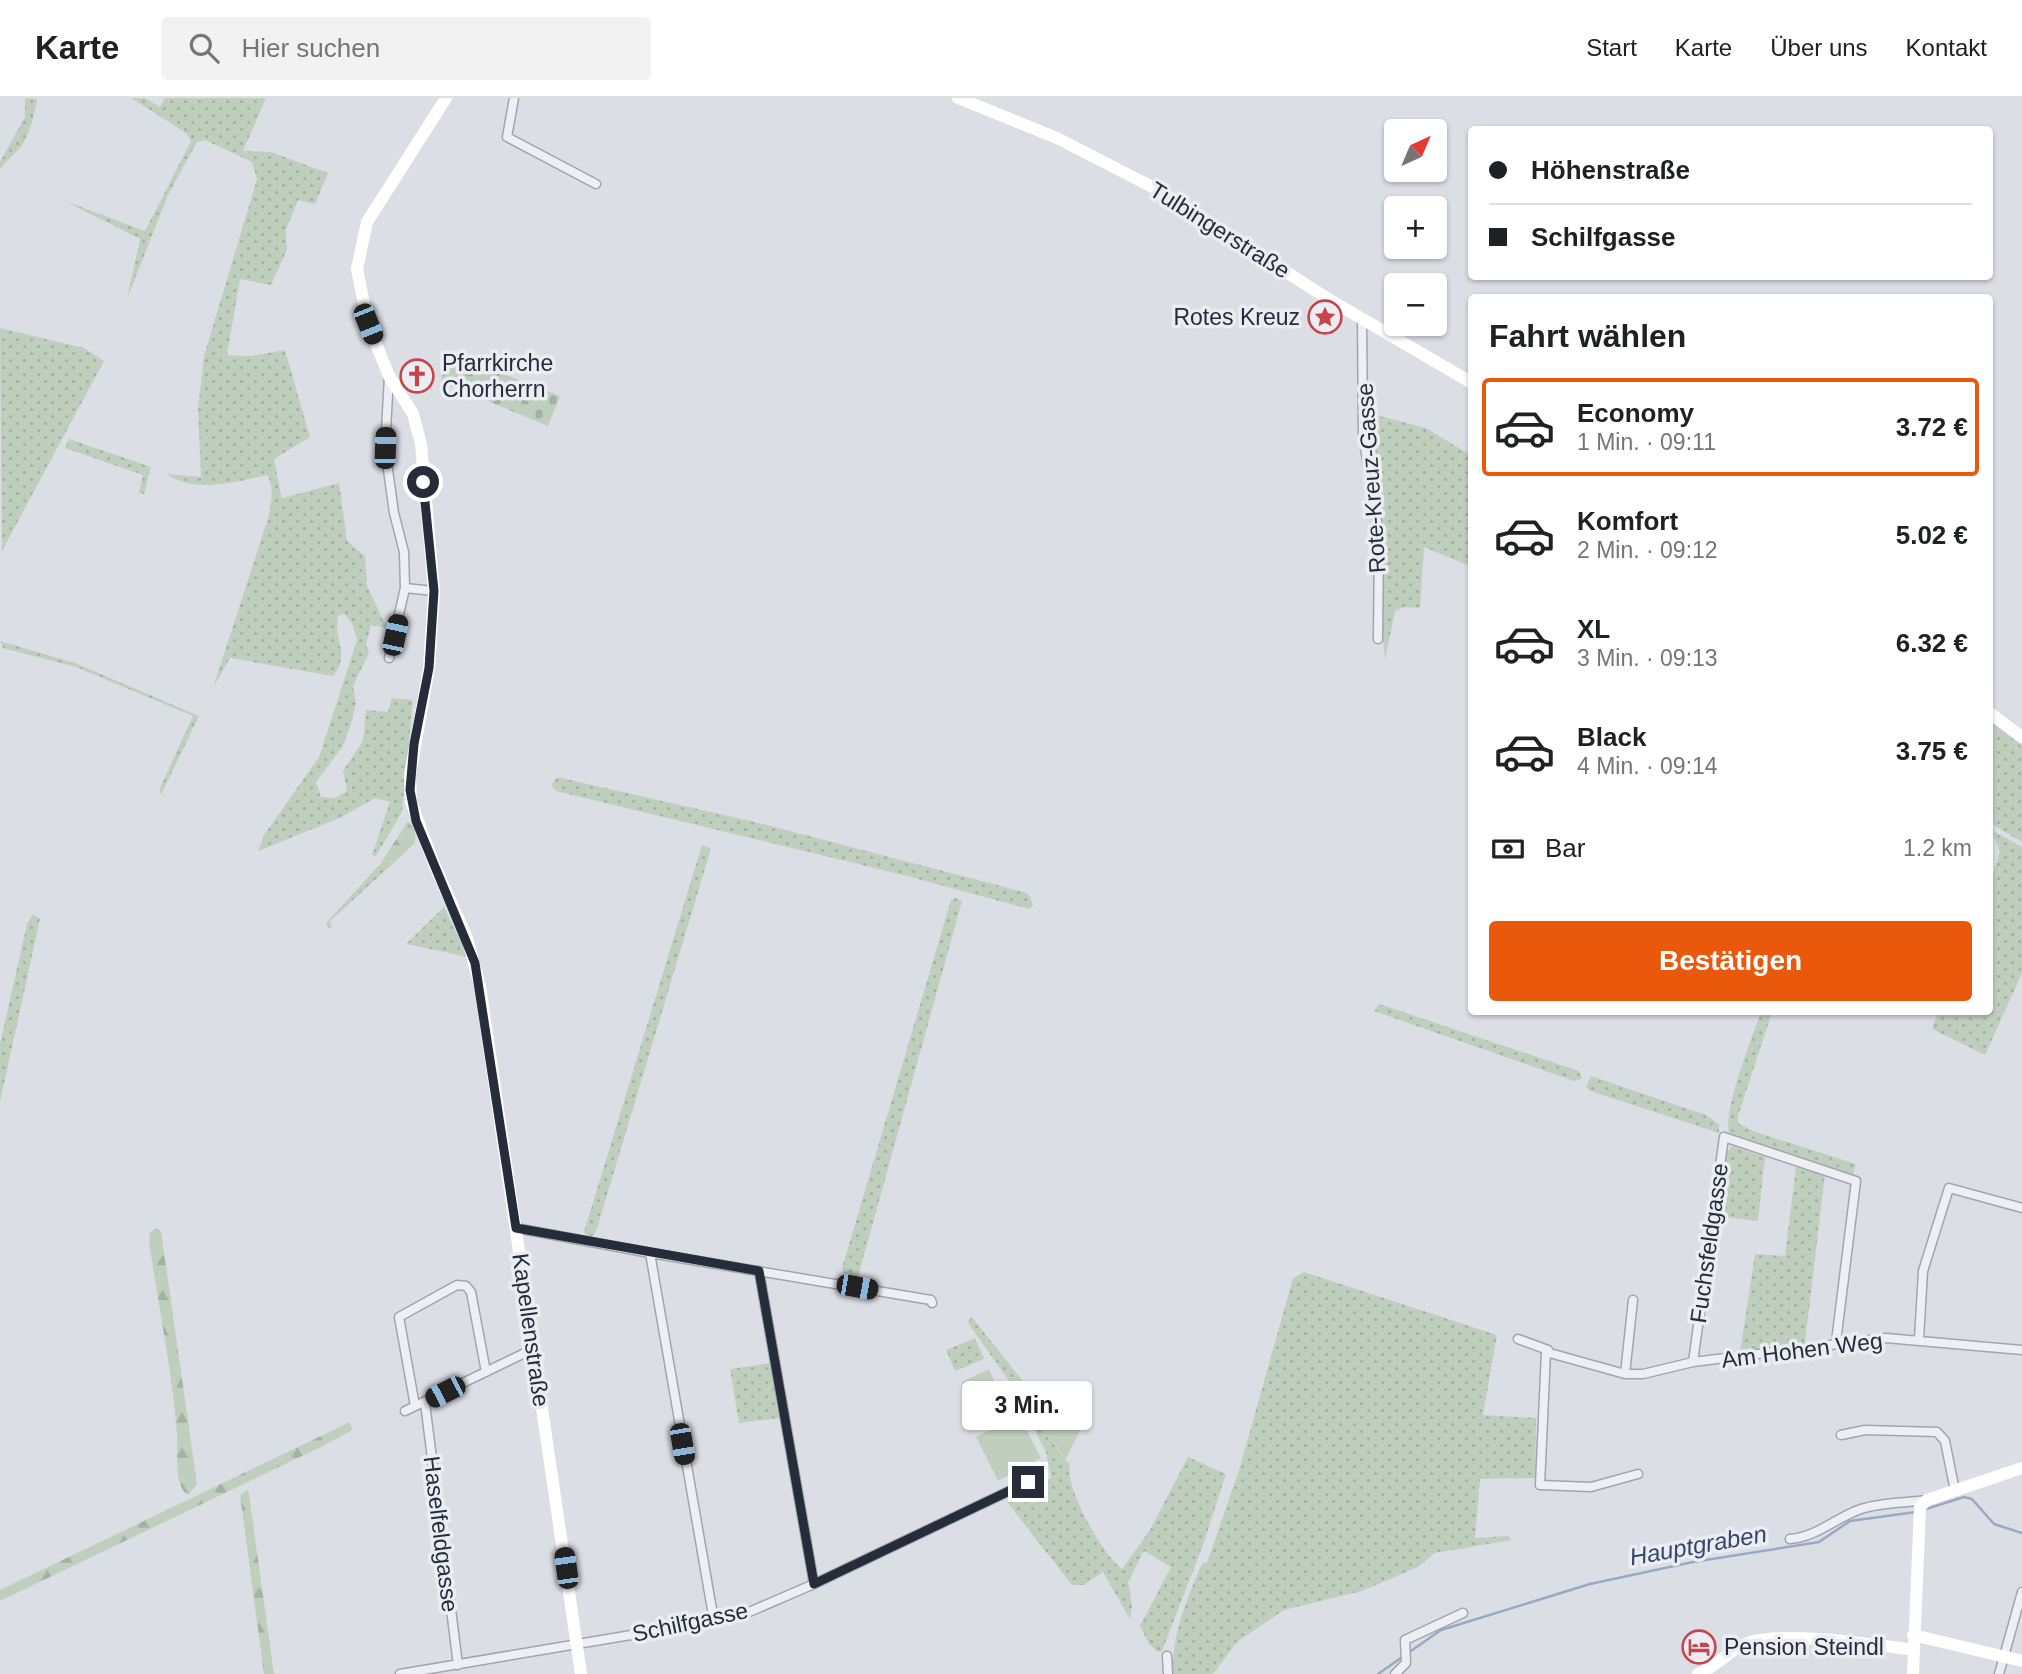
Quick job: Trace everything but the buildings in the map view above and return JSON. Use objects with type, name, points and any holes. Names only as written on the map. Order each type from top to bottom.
[{"type":"street","name":"Kapellenstraße","points":[[446,98],[382,193],[367,222],[357,256],[358,285],[364,313],[389,376],[418,428],[434,591],[429,668],[414,744],[410,790],[416,821],[467,938],[480,986],[581,1674]]},
{"type":"street","points":[[514,98],[507,137],[596,184]]},
{"type":"street","name":"Tulbingerstraße","points":[[958,98],[1022,122],[1140,180],[1468,381]]},
{"type":"street","name":"Rote-Kreuz-Gasse","points":[[1362,318],[1363,435],[1379,534],[1378,639]]},
{"type":"street","points":[[389,376],[385,448],[404,552],[405,588],[389,658]]},
{"type":"street","points":[[405,588],[434,591]]},
{"type":"street","points":[[1993,715],[2022,737]]},
{"type":"street","name":"Fuchsfeldgasse","points":[[1693,1362],[1724,1138],[1856,1181],[1845,1287],[1836,1342]]},
{"type":"street","points":[[1919,1339],[1923,1271],[1949,1188],[2022,1208]]},
{"type":"street","points":[[516,1228],[932,1300],[932,1303]]},
{"type":"street","points":[[650,1253],[714,1621]]},
{"type":"street","points":[[759,1271],[814,1584]]},
{"type":"street","points":[[415,1406],[399,1317],[457,1285],[466,1286],[471,1292],[486,1371]]},
{"type":"street","points":[[1625,1374],[1633,1300]]},
{"type":"street","name":"Am Hohen Weg","points":[[1518,1339],[1548,1350],[1546,1352],[1611,1373],[1625,1374],[1643,1374],[1693,1362],[1836,1342],[1919,1339],[2022,1350]]},
{"type":"street","points":[[405,1411],[535,1348]]},
{"type":"street","points":[[1546,1352],[1540,1485],[1591,1487],[1638,1475]]},
{"type":"street","name":"Haselfeldgasse","points":[[425,1403],[458,1665]]},
{"type":"street","points":[[1841,1435],[1865,1430],[1937,1433],[1945,1441],[1955,1490]]},
{"type":"street","points":[[1790,1539],[1807,1538],[1865,1508],[1921,1508],[1955,1490],[2022,1468]]},
{"type":"street","name":"Schilfgasse","points":[[576,1644],[714,1621],[749,1612],[1028,1482]]},
{"type":"street","points":[[1913,1674],[1921,1508]]},
{"type":"street","points":[[1999,1674],[2022,1592]]},
{"type":"street","points":[[1395,1674],[1405,1666],[1405,1640],[1463,1613]]},
{"type":"street","points":[[1913,1635],[2022,1661]]},
{"type":"street","points":[[1705,1673],[1744,1644],[1770,1638],[1914,1650]]},
{"type":"street","points":[[400,1674],[576,1644]]},
{"type":"street","points":[[1167,1656],[1168,1674]]},
{"type":"green space","points":[[25,98],[37,99],[31,125],[23,144],[0,170],[0,162],[25,117]]},
{"type":"green space","points":[[131,98],[145,98],[160,107],[165,98],[266,98],[243,151],[271,152],[328,173],[315,204],[298,200],[286,230],[287,250],[271,285],[240,279],[227,355],[251,356],[285,350],[310,437],[274,459],[282,498],[339,483],[347,541],[365,556],[367,586],[387,628],[371,625],[366,644],[369,653],[353,686],[356,704],[351,724],[343,746],[316,782],[321,797],[335,798],[347,791],[343,771],[363,741],[366,710],[388,712],[392,698],[413,700],[402,812],[376,856],[372,855],[390,802],[375,798],[342,817],[258,851],[264,835],[319,757],[357,640],[352,623],[344,614],[338,616],[341,661],[333,676],[230,658],[213,688],[269,515],[271,484],[267,475],[216,485],[202,485],[190,484],[167,474],[201,477],[198,409],[204,356],[257,179],[252,162],[205,140],[197,142],[168,195],[127,299],[140,239],[65,201],[145,231],[191,141],[186,133]]},
{"type":"green space","points":[[0,328],[84,348],[104,361],[2,551]]},
{"type":"green space","points":[[448,352],[560,396],[548,426],[441,382]]},
{"type":"green space","points":[[1372,414],[1426,428],[1468,454],[1468,565],[1424,547],[1420,608],[1405,607],[1395,611],[1385,660],[1380,503],[1370,421]]},
{"type":"green space","points":[[69,439],[151,467],[144,494],[139,493],[143,475],[65,448]]},
{"type":"green space","points":[[0,641],[75,663],[199,716],[161,795],[160,788],[193,716],[76,667],[3,648]]},
{"type":"green space","points":[[1993,723],[2022,746],[2022,842],[1993,825]]},
{"type":"green space","points":[[557,777],[759,823],[1024,892],[1029,895],[1033,905],[1029,909],[903,875],[556,791],[551,785]]},
{"type":"green space","points":[[408,821],[415,831],[415,843],[386,870],[381,863]]},
{"type":"green space","points":[[1993,831],[2022,847],[2022,973],[1985,1055],[1932,1029],[1937,1015],[1993,1015],[1993,873],[2000,851]]},
{"type":"green space","points":[[702,845],[710,848],[710,852],[598,1225],[594,1235],[589,1237],[584,1232]]},
{"type":"green space","points":[[381,863],[386,870],[330,921],[332,928],[328,928],[326,923]]},
{"type":"green space","points":[[955,898],[962,901],[858,1277],[854,1280],[844,1274],[842,1268],[951,900]]},
{"type":"green space","points":[[444,907],[468,957],[406,944]]},
{"type":"green space","points":[[33,914],[40,919],[0,1102],[0,1044],[27,924]]},
{"type":"green space","points":[[1379,1004],[1579,1071],[1582,1079],[1574,1081],[1374,1011]]},
{"type":"green space","points":[[1760,1015],[1771,1015],[1738,1123],[1753,1131],[1856,1164],[1853,1175],[1729,1133],[1730,1108]]},
{"type":"green space","points":[[1591,1076],[1706,1115],[1719,1124],[1719,1133],[1590,1091],[1586,1087]]},
{"type":"green space","points":[[1732,1146],[1765,1157],[1758,1221],[1717,1216],[1726,1153]]},
{"type":"green space","points":[[1796,1167],[1825,1174],[1805,1343],[1740,1352],[1755,1254],[1785,1256]]},
{"type":"green space","points":[[156,1228],[161,1231],[197,1484],[188,1495],[178,1476],[172,1385],[149,1241],[150,1232]]},
{"type":"green space","points":[[1304,1272],[1497,1335],[1483,1415],[1536,1418],[1535,1478],[1480,1479],[1475,1538],[1507,1536],[1512,1540],[1435,1553],[1418,1567],[1362,1591],[1284,1610],[1237,1642],[1213,1674],[1173,1674],[1177,1633],[1185,1607],[1200,1568],[1203,1563],[1207,1563],[1240,1467],[1293,1278]]},
{"type":"green space","points":[[971,1316],[1022,1380],[1021,1398],[968,1323]]},
{"type":"green space","points":[[975,1338],[984,1359],[955,1371],[946,1350]]},
{"type":"green space","points":[[770,1363],[779,1418],[739,1423],[730,1369]]},
{"type":"green space","points":[[989,1369],[996,1385],[969,1398],[962,1382]]},
{"type":"green space","points":[[1009,1385],[1019,1407],[974,1428],[964,1406]]},
{"type":"green space","points":[[1032,1388],[1089,1413],[1065,1460],[1035,1411],[1029,1395]]},
{"type":"green space","points":[[1033,1410],[1064,1459],[1070,1464],[1073,1488],[1086,1520],[1105,1550],[1122,1569],[1150,1530],[1188,1457],[1226,1474],[1203,1545],[1162,1651],[1158,1652],[1149,1644],[1140,1626],[1171,1567],[1144,1551],[1128,1582],[1132,1606],[1130,1619],[1103,1572],[1084,1585],[1072,1585],[1007,1502],[1051,1478],[1046,1452],[1027,1416]]},
{"type":"green space","points":[[1019,1415],[1041,1458],[998,1481],[976,1437]]},
{"type":"green space","points":[[350,1422],[352,1430],[325,1445],[0,1601],[0,1590]]},
{"type":"green space","points":[[248,1490],[274,1674],[264,1674],[240,1495]]},
{"type":"waterway","name":"Hauptgraben","points":[[1926,1509],[1964,1497],[1972,1499],[1994,1524],[2022,1533]]},
{"type":"waterway","name":"Hauptgraben","points":[[1378,1674],[1441,1630],[1590,1584],[1693,1562],[1819,1542],[1850,1521],[1916,1512]]},
{"type":"place","name":"Rotes Kreuz","points":[[1325,317]]},
{"type":"place","name":"Pfarrkirche Chorherrn","points":[[417,376]]},
{"type":"place","name":"Pension Steindl","points":[[1699,1647]]},
{"type":"route","points":[[423,482],[434,591],[429,668],[410,775],[411,802],[416,821],[467,938],[475,963],[516,1228],[759,1271],[814,1584],[901,1545],[1028,1482]]}]
